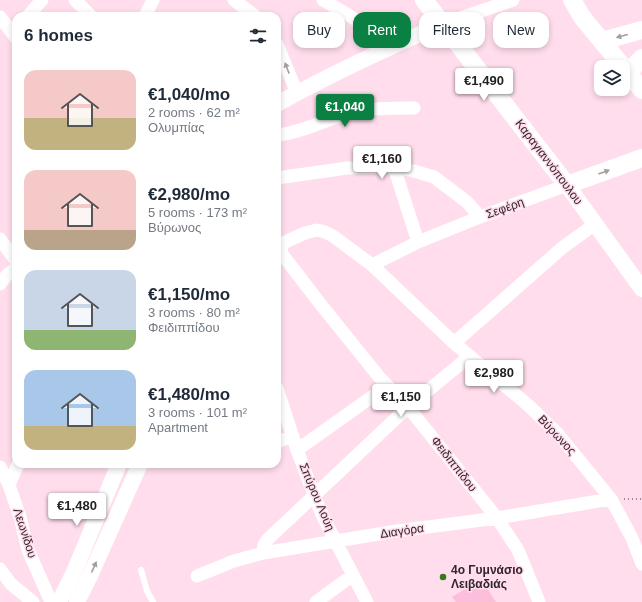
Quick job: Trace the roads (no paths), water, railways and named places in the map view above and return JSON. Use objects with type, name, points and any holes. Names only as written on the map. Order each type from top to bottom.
[{"type":"main road","name":"Καραγιαννόπουλου","points":[[424,0],[434,12]]},
{"type":"main road","points":[[572,0],[582,17],[617,60]]},
{"type":"main road","points":[[602,41],[642,30]]},
{"type":"main road","name":"Καραγιαννόπουλου","points":[[461,48],[567,185]]},
{"type":"main road","points":[[630,71],[642,58]]},
{"type":"main road","points":[[630,75],[642,90]]},
{"type":"main road","name":"Σεφέρη","points":[[567,185],[642,158]]},
{"type":"street","points":[[32,12],[42,0]]},
{"type":"street","points":[[75,0],[87,12]]},
{"type":"street","points":[[147,12],[153,0]]},
{"type":"street","points":[[234,0],[250,12]]},
{"type":"street","points":[[323,0],[353,18]]},
{"type":"street","points":[[478,12],[513,0]]},
{"type":"street","points":[[0,17],[12,29]]},
{"type":"street","points":[[281,102],[389,48]]},
{"type":"street","points":[[281,54],[297,93]]},
{"type":"street","points":[[281,134],[371,108],[414,108]]},
{"type":"street","points":[[281,177],[347,168],[394,168],[414,171],[434,177],[467,202],[480,217]]},
{"type":"street","points":[[394,168],[418,242]]},
{"type":"street","name":"Σεφέρη","points":[[372,265],[418,242],[567,185]]},
{"type":"street","name":"Καραγιαννόπουλου","points":[[567,185],[642,288]]},
{"type":"street","points":[[454,343],[554,255],[595,224]]},
{"type":"street","name":"Βύρωνος","points":[[283,243],[305,233],[317,230],[333,236],[372,265],[454,343],[528,405],[558,434],[611,499],[632,538],[642,564]]},
{"type":"street","points":[[0,239],[12,256]]},
{"type":"street","name":"Φειδιππίδου","points":[[283,243],[281,246],[282,254],[322,306],[387,386],[408,407],[497,518],[518,550],[539,602]]},
{"type":"street","points":[[0,284],[6,275],[12,271]]},
{"type":"street","points":[[263,553],[264,545],[267,540],[314,495],[408,407],[470,356]]},
{"type":"street","points":[[297,450],[387,386]]},
{"type":"street","name":"Σπύρου Λούη","points":[[281,400],[297,450],[314,495],[367,602]]},
{"type":"street","points":[[281,440],[293,436]]},
{"type":"street","name":"Λεωνίδου","points":[[0,467],[9,485],[20,517],[28,550],[51,602]]},
{"type":"street","points":[[9,485],[16,468]]},
{"type":"street","points":[[59,602],[74,572],[117,468]]},
{"type":"street","points":[[77,602],[138,468]]},
{"type":"street","name":"Διαγόρα","points":[[197,576],[234,561],[263,553],[497,518],[611,499]]},
{"type":"street","points":[[0,569],[11,584],[33,602]]},
{"type":"street","points":[[316,602],[353,575]]},
{"type":"lane","points":[[141,570],[147,591],[153,602]]},
{"type":"place","name":"4o Γυμνάσιο Λειβαδιάς","points":[[443,577]]}]
